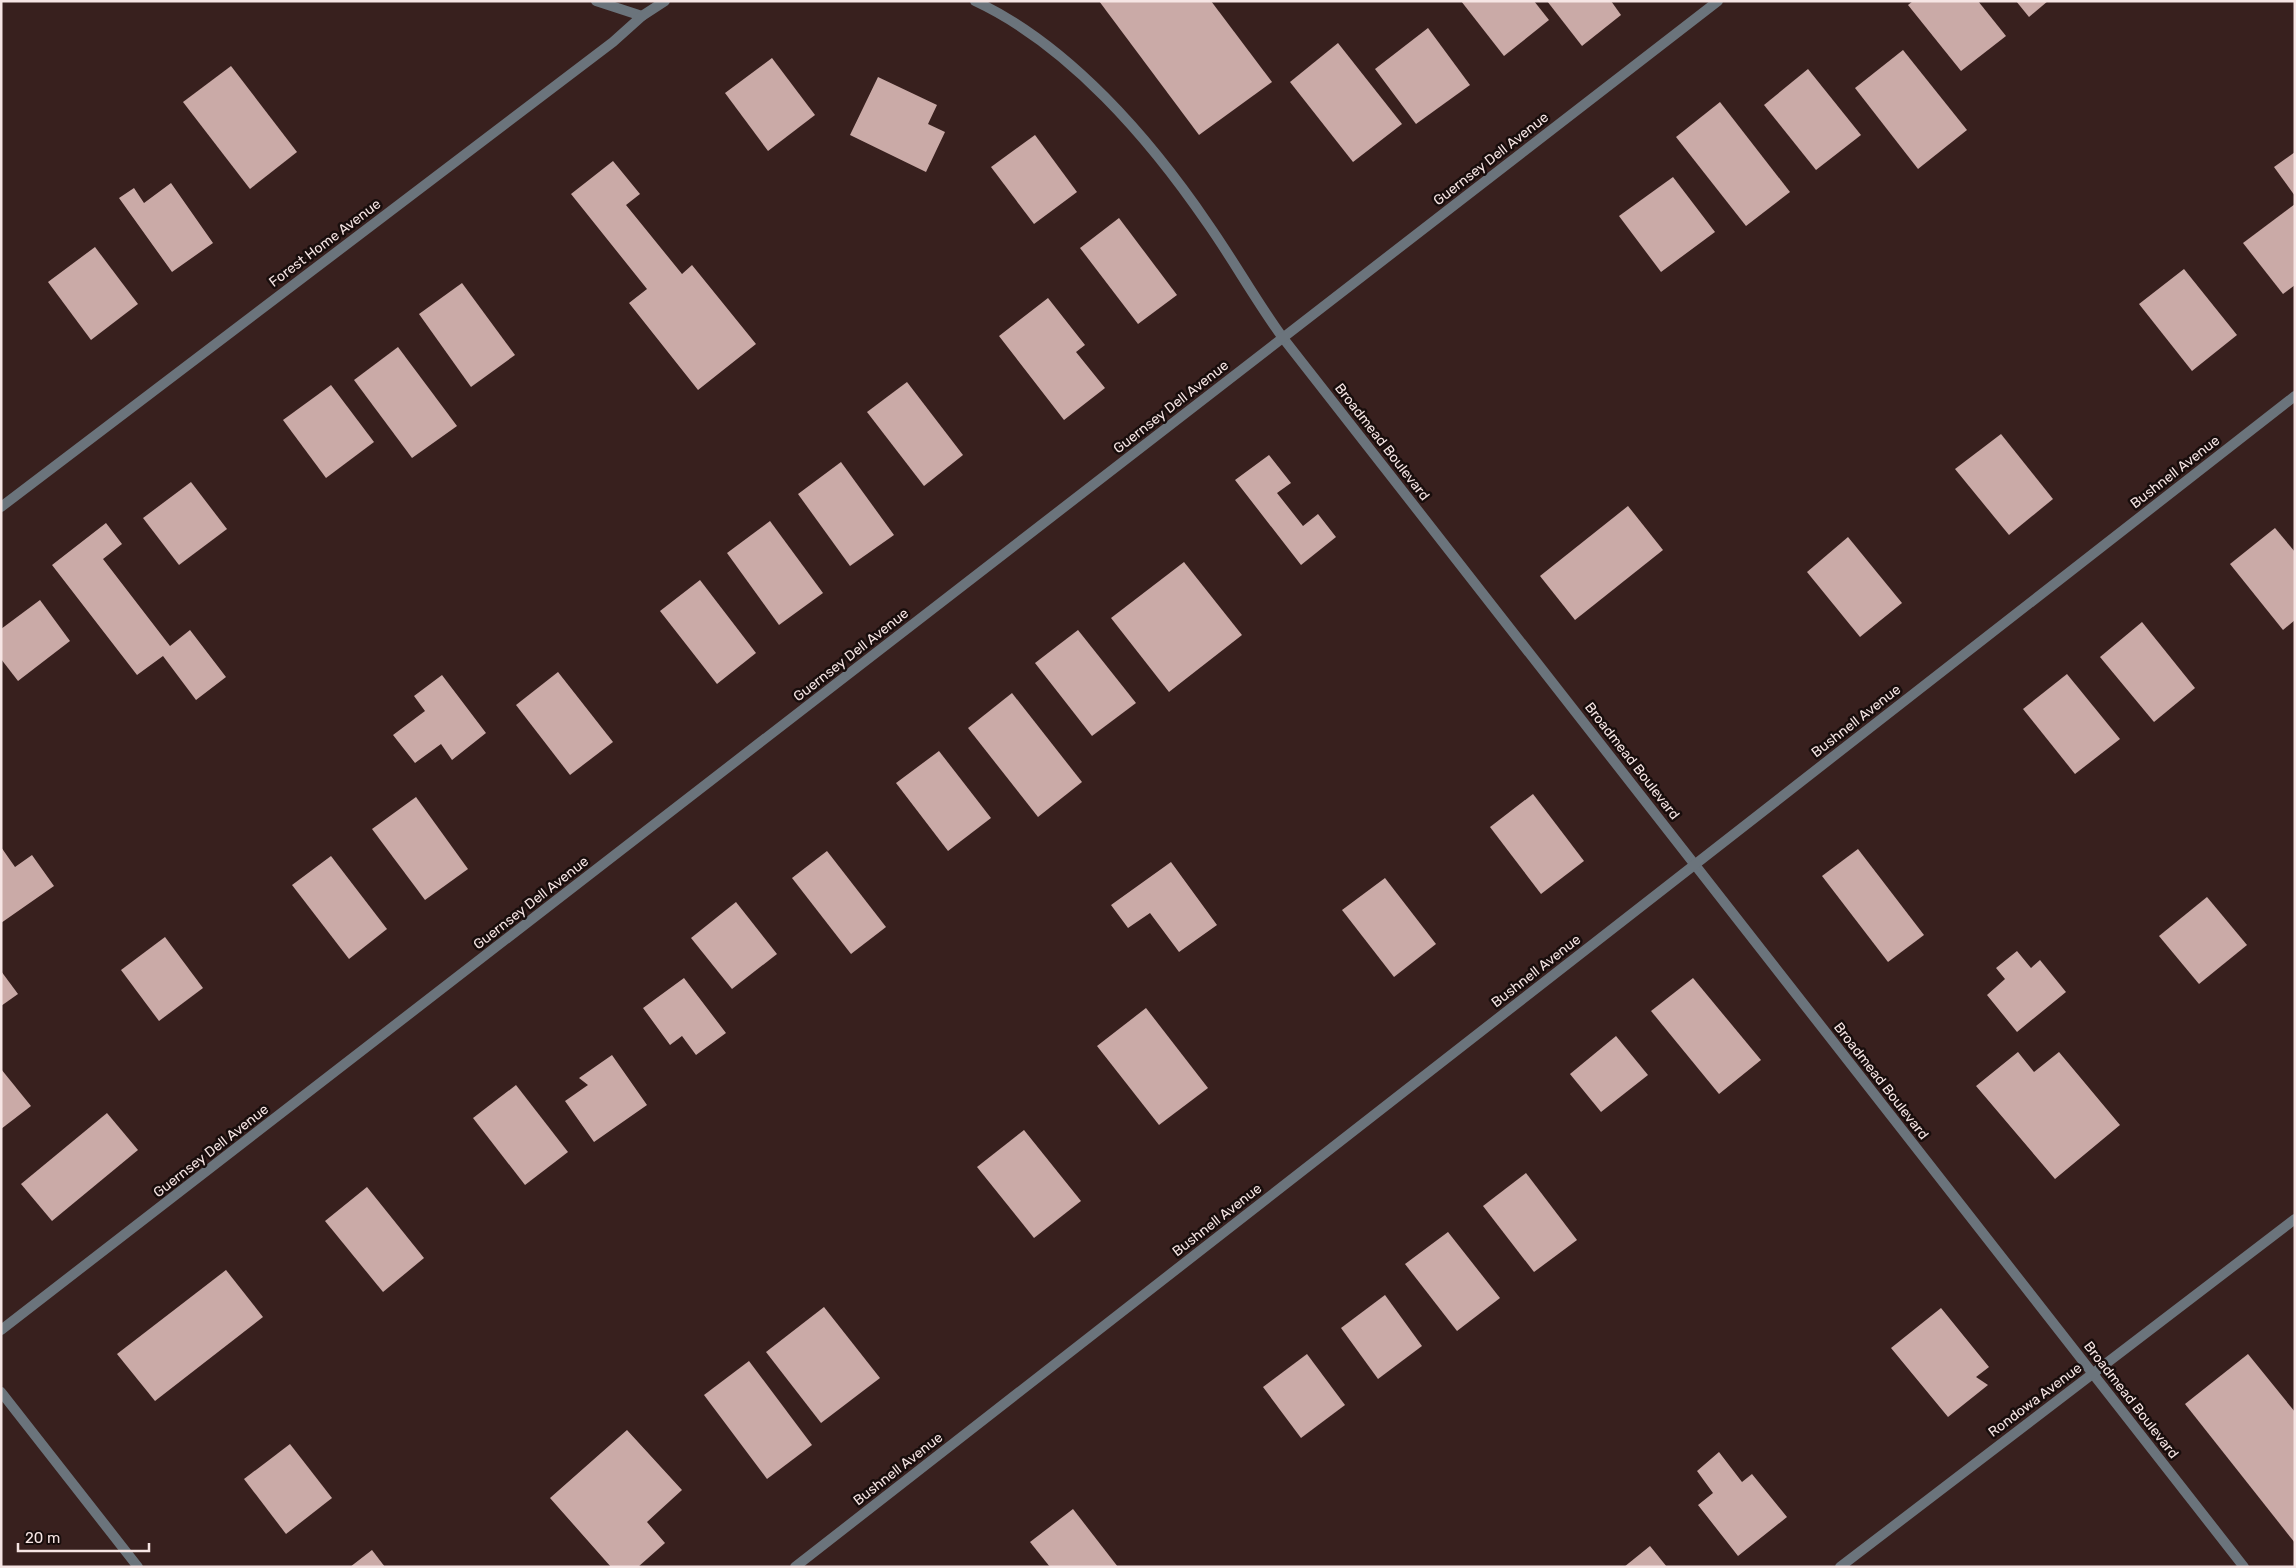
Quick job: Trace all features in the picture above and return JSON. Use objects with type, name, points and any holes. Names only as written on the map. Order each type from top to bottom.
[{"type":"street","points":[[596,1],[642,16]]},
{"type":"street","name":"Forest Home Avenue","points":[[1,507],[613,42],[642,16],[664,1]]},
{"type":"street","name":"Broadmead Boulevard","points":[[975,1],[1043,42],[1095,86],[1152,148],[1208,224],[1260,306],[1283,338],[2244,1567]]},
{"type":"street","name":"Guernsey Dell Avenue","points":[[1,1330],[1718,1]]},
{"type":"street","name":"Bushnell Avenue","points":[[794,1567],[2295,396]]},
{"type":"street","name":"Rondowa Avenue","points":[[1840,1567],[2295,1218]]},
{"type":"street","points":[[1,1392],[138,1567]]},
{"type":"building","points":[[1099,1],[1211,1],[1272,82],[1199,135]]},
{"type":"building","points":[[1461,1],[1534,1],[1549,20],[1504,56]]},
{"type":"building","points":[[1547,1],[1611,1],[1621,15],[1582,46]]},
{"type":"building","points":[[1913,1],[1978,1],[2006,36],[1961,71],[1908,5]]},
{"type":"building","points":[[2016,1],[2048,1],[2029,17]]},
{"type":"building","points":[[1428,28],[1470,85],[1416,124],[1375,69]]},
{"type":"building","points":[[1338,43],[1402,124],[1353,162],[1290,82]]},
{"type":"building","points":[[1903,50],[1967,130],[1918,169],[1855,88]]},
{"type":"building","points":[[772,58],[815,115],[768,151],[725,93]]},
{"type":"building","points":[[231,66],[297,152],[250,189],[183,102]]},
{"type":"building","points":[[1808,69],[1861,135],[1816,170],[1764,105]]},
{"type":"building","points":[[878,77],[937,105],[928,124],[945,132],[926,172],[850,135]]},
{"type":"building","points":[[1720,102],[1790,192],[1746,226],[1676,137]]},
{"type":"building","points":[[1035,135],[1077,192],[1034,224],[991,167]]},
{"type":"building","points":[[2295,152],[2295,196],[2274,167]]},
{"type":"building","points":[[613,161],[640,194],[626,205],[682,274],[692,265],[756,344],[698,390],[629,303],[647,289],[571,194]]},
{"type":"building","points":[[1673,177],[1715,232],[1661,272],[1619,216]]},
{"type":"building","points":[[171,183],[213,243],[172,272],[119,198],[134,188],[144,203]]},
{"type":"building","points":[[2295,204],[2295,285],[2283,294],[2243,243]]},
{"type":"building","points":[[1119,218],[1177,295],[1138,324],[1080,248]]},
{"type":"building","points":[[95,247],[138,304],[91,340],[48,282]]},
{"type":"building","points":[[2184,269],[2237,335],[2192,371],[2139,304]]},
{"type":"building","points":[[462,283],[515,355],[471,387],[419,314]]},
{"type":"building","points":[[1048,298],[1085,345],[1076,352],[1105,388],[1064,420],[999,336]]},
{"type":"building","points":[[398,347],[457,426],[412,458],[354,380]]},
{"type":"building","points":[[907,382],[963,455],[924,486],[867,412]]},
{"type":"building","points":[[331,385],[374,442],[326,478],[283,420]]},
{"type":"building","points":[[2001,434],[2053,499],[2009,535],[1955,469]]},
{"type":"building","points":[[1269,455],[1291,483],[1277,493],[1303,526],[1318,514],[1336,537],[1301,565],[1235,480]]},
{"type":"building","points":[[841,462],[894,535],[850,566],[798,494]]},
{"type":"building","points":[[191,482],[227,529],[179,565],[143,518]]},
{"type":"building","points":[[1628,506],[1663,550],[1575,620],[1540,576]]},
{"type":"building","points":[[770,521],[823,593],[779,625],[727,553]]},
{"type":"building","points":[[106,523],[122,544],[103,559],[170,646],[190,630],[226,677],[196,700],[163,656],[137,675],[52,565]]},
{"type":"building","points":[[2275,528],[2295,552],[2295,620],[2283,630],[2230,564]]},
{"type":"building","points":[[1848,537],[1902,603],[1860,637],[1807,572]]},
{"type":"building","points":[[1184,562],[1242,635],[1169,692],[1111,618]]},
{"type":"building","points":[[700,580],[756,653],[717,684],[660,611]]},
{"type":"building","points":[[40,600],[70,641],[18,681],[1,659],[1,629]]},
{"type":"building","points":[[2142,622],[2195,688],[2154,722],[2100,657]]},
{"type":"building","points":[[1078,630],[1136,703],[1092,736],[1035,663]]},
{"type":"building","points":[[558,672],[613,742],[570,775],[516,705]]},
{"type":"building","points":[[2067,674],[2120,739],[2075,774],[2023,709]]},
{"type":"building","points":[[442,675],[486,733],[452,760],[441,744],[415,763],[393,735],[425,711],[414,696]]},
{"type":"building","points":[[1012,693],[1082,782],[1038,817],[968,728]]},
{"type":"building","points":[[939,751],[991,818],[948,851],[896,783]]},
{"type":"building","points":[[1533,794],[1584,861],[1541,894],[1490,827]]},
{"type":"building","points":[[416,797],[468,869],[425,900],[372,829]]},
{"type":"building","points":[[1,847],[15,867],[32,855],[54,886],[1,923]]},
{"type":"building","points":[[1858,849],[1924,935],[1888,962],[1822,876]]},
{"type":"building","points":[[827,851],[886,927],[851,954],[792,878]]},
{"type":"building","points":[[331,856],[387,929],[349,959],[292,885]]},
{"type":"building","points":[[1171,862],[1217,925],[1179,952],[1150,913],[1128,928],[1111,905]]},
{"type":"building","points":[[1385,878],[1436,944],[1394,977],[1342,910]]},
{"type":"building","points":[[2207,897],[2247,945],[2199,984],[2159,936]]},
{"type":"building","points":[[736,902],[777,954],[732,989],[691,938]]},
{"type":"building","points":[[165,937],[203,988],[159,1021],[121,970]]},
{"type":"building","points":[[2017,951],[2031,968],[2040,960],[2066,992],[2017,1032],[1987,995],[2005,979],[1996,968]]},
{"type":"building","points":[[1,971],[18,994],[1,1006]]},
{"type":"building","points":[[684,978],[726,1033],[696,1055],[682,1036],[670,1045],[643,1008]]},
{"type":"building","points":[[1693,978],[1761,1060],[1719,1094],[1651,1011]]},
{"type":"building","points":[[1146,1008],[1208,1088],[1159,1125],[1097,1046]]},
{"type":"building","points":[[1616,1036],[1648,1075],[1601,1112],[1570,1074]]},
{"type":"building","points":[[2018,1052],[2034,1072],[2059,1052],[2120,1125],[2055,1179],[1976,1086]]},
{"type":"building","points":[[612,1055],[647,1105],[594,1142],[565,1101],[588,1085],[579,1078]]},
{"type":"building","points":[[1,1069],[31,1106],[1,1129]]},
{"type":"building","points":[[516,1085],[568,1152],[525,1185],[473,1118]]},
{"type":"building","points":[[107,1113],[138,1150],[52,1221],[21,1184]]},
{"type":"building","points":[[1024,1130],[1081,1201],[1034,1238],[977,1167]]},
{"type":"building","points":[[1526,1173],[1577,1240],[1534,1272],[1483,1206]]},
{"type":"building","points":[[367,1187],[424,1258],[383,1292],[325,1221]]},
{"type":"building","points":[[1448,1232],[1500,1298],[1457,1331],[1405,1264]]},
{"type":"building","points":[[226,1270],[263,1317],[155,1401],[117,1354]]},
{"type":"building","points":[[1385,1295],[1422,1346],[1378,1379],[1341,1328]]},
{"type":"building","points":[[824,1307],[880,1378],[821,1423],[766,1352]]},
{"type":"building","points":[[1941,1308],[1989,1367],[1976,1377],[1988,1385],[1948,1417],[1891,1348]]},
{"type":"building","points":[[1307,1354],[1345,1405],[1301,1438],[1263,1387]]},
{"type":"building","points":[[2248,1354],[2295,1412],[2295,1543],[2185,1404]]},
{"type":"building","points":[[749,1361],[812,1445],[767,1479],[704,1395]]},
{"type":"building","points":[[627,1430],[682,1490],[647,1522],[665,1543],[638,1567],[611,1567],[550,1498]]},
{"type":"building","points":[[290,1444],[332,1498],[286,1534],[244,1479]]},
{"type":"building","points":[[1719,1452],[1742,1482],[1752,1474],[1787,1517],[1738,1556],[1698,1505],[1713,1493],[1697,1471]]},
{"type":"building","points":[[1073,1509],[1118,1567],[1050,1567],[1030,1542]]},
{"type":"building","points":[[1650,1546],[1667,1567],[1624,1567]]},
{"type":"building","points":[[372,1550],[385,1567],[350,1567]]}]
